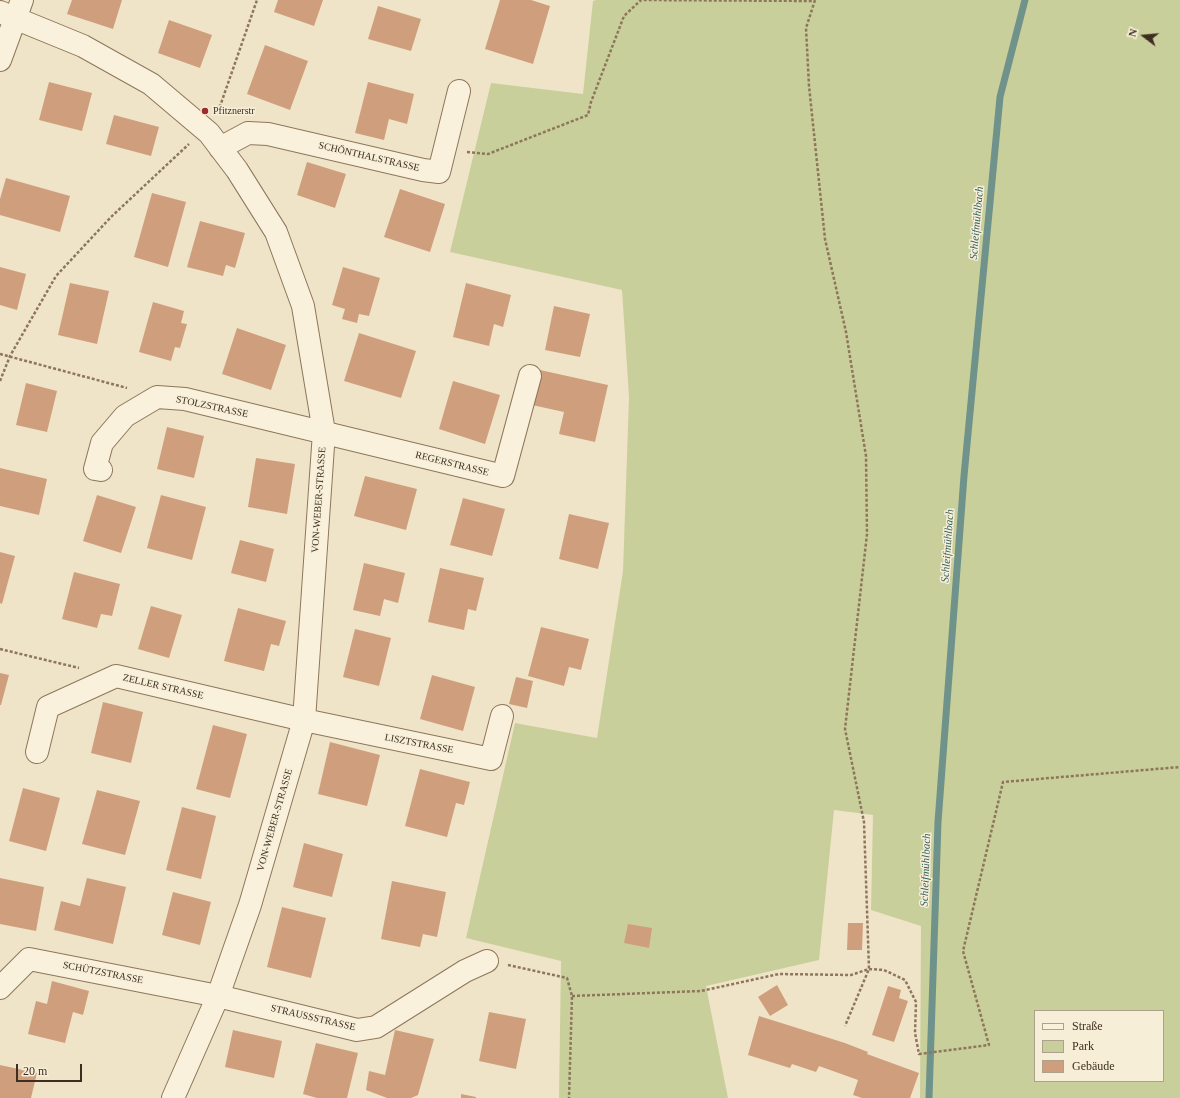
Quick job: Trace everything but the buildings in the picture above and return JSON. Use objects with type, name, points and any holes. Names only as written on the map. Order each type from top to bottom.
[{"type":"street","name":"VON-WEBER-STRASSE","points":[[13,10],[83,46],[151,84],[215,140],[237,170],[276,232],[303,306],[324,432],[304,720],[250,905],[218,996],[173,1098]]},
{"type":"street","points":[[0,60],[13,10]]},
{"type":"street","name":"SCHÖNTHALSTRASSE","points":[[215,140],[248,133],[268,134],[439,172],[446,149],[459,91]]},
{"type":"street","name":"REGERSTRASSE","points":[[324,432],[503,476],[530,376]]},
{"type":"street","points":[[101,470],[95,469],[102,443],[125,416],[157,397]]},
{"type":"street","name":"STOLZSTRASSE","points":[[157,397],[185,399],[324,432]]},
{"type":"street","name":"ZELLER STRASSE","points":[[37,752],[48,707],[116,676],[304,720]]},
{"type":"street","name":"LISZTSTRASSE","points":[[304,720],[491,758],[502,716]]},
{"type":"street","name":"SCHÜTZSTRASSE","points":[[0,988],[29,959],[218,996]]},
{"type":"street","name":"STRAUSSSTRASSE","points":[[218,996],[356,1030],[376,1027],[465,971],[487,961]]},
{"type":"path","points":[[0,381],[10,356],[56,276],[111,217],[186,146],[215,140],[225,96],[257,0]]},
{"type":"path","points":[[446,149],[488,154],[588,115],[591,102],[624,16],[641,0],[815,0],[806,28],[809,86],[825,239],[846,332],[866,456],[867,534],[845,729],[864,822],[869,969],[845,1026]]},
{"type":"path","points":[[0,354],[157,397]]},
{"type":"path","points":[[0,649],[116,676]]},
{"type":"path","points":[[572,996],[701,991],[779,974],[851,976],[869,969],[884,970],[905,980],[916,1002],[915,1033],[919,1054],[988,1045],[963,951],[1004,782],[1180,767]]},
{"type":"path","points":[[487,961],[567,978],[572,996],[569,1098]]},
{"type":"green space","points":[[596,0],[1180,0],[1180,1098],[920,1098],[921,926],[871,910],[873,815],[834,810],[819,960],[706,986],[728,1098],[559,1098],[561,961],[466,938],[515,723],[597,738],[623,571],[629,397],[622,290],[450,252],[491,83],[583,94],[593,1]]},
{"type":"waterway","name":"Schleifmühlbach","points":[[929,1098],[938,822],[964,476],[1000,97],[1025,0]]},
{"type":"place","name":"Pfitznerstr","points":[[205,111]]}]
